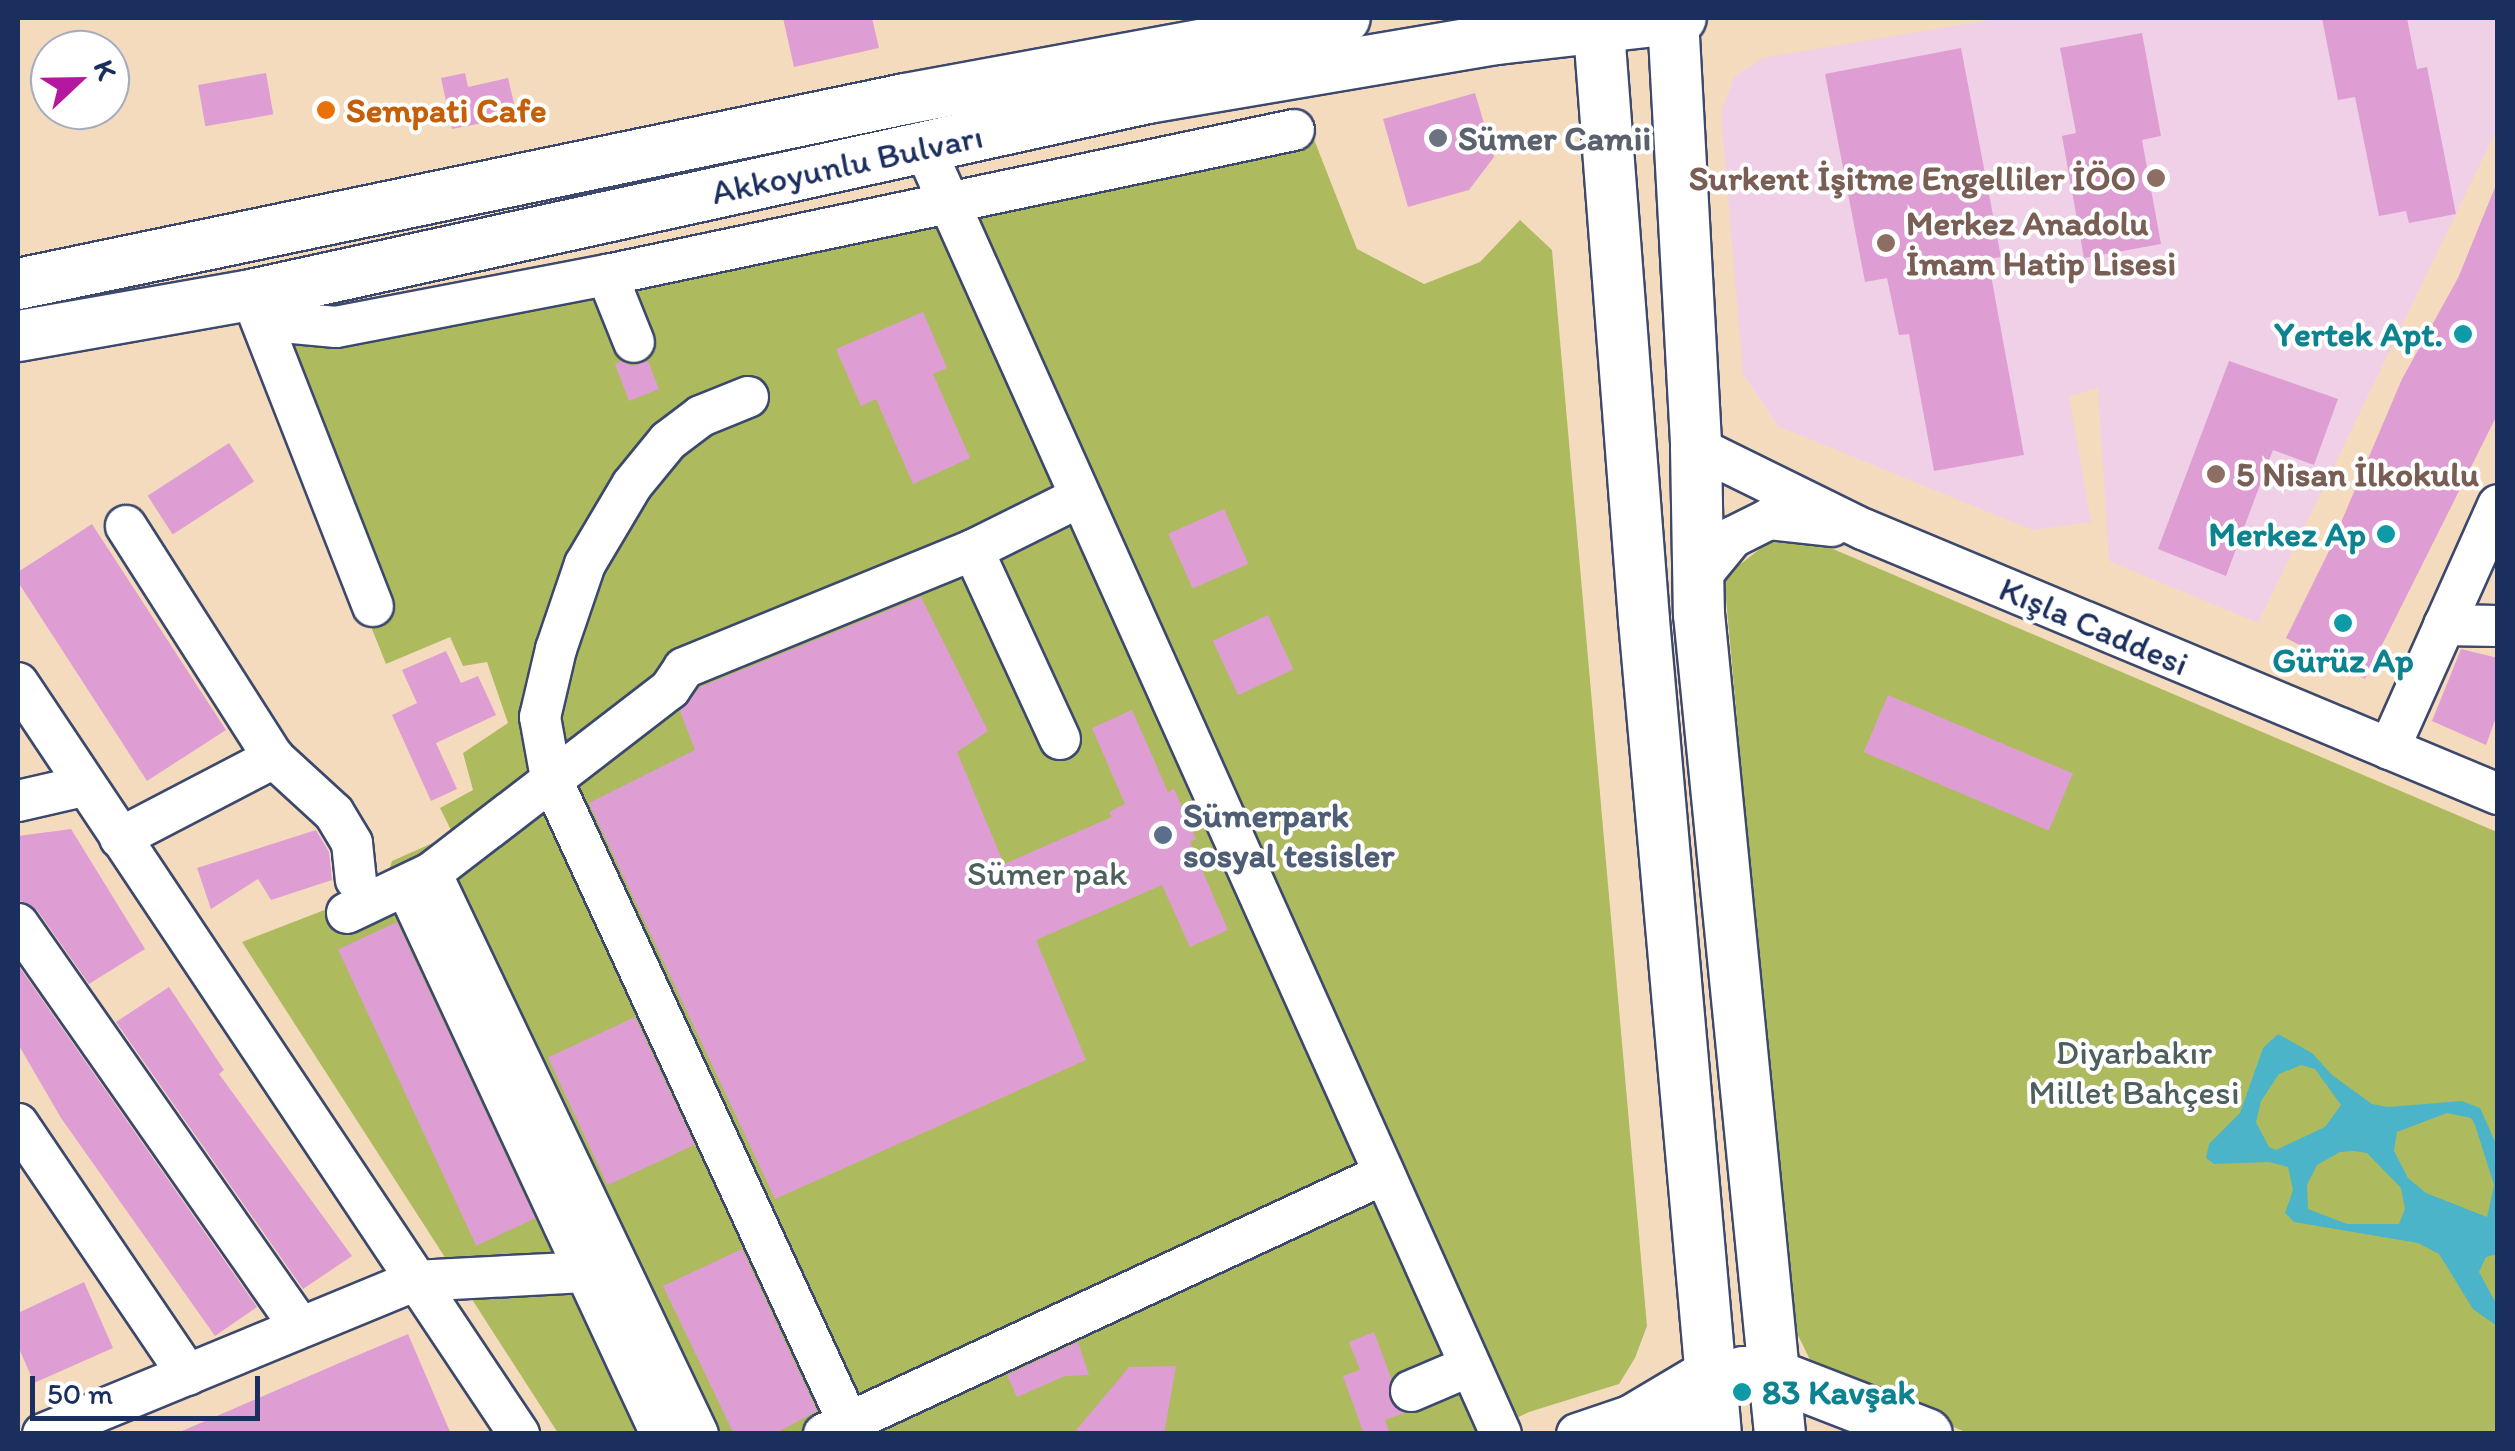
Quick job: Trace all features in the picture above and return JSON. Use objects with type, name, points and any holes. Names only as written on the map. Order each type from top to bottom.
[{"type":"main road","name":"Akkoyunlu Bulvarı","points":[[18,284],[905,99],[1346,18]]},
{"type":"main road","name":"Akkoyunlu Bulvarı","points":[[18,336],[252,294],[1148,98],[1598,23],[1676,18]]},
{"type":"main road","points":[[1676,18],[1701,634],[1787,1416]]},
{"type":"main road","points":[[1598,23],[1715,1426],[1787,1416],[1927,1434]]},
{"type":"main road","points":[[1709,1369],[1787,1416]]},
{"type":"street","points":[[252,294],[293,323],[336,326],[607,275],[1294,130]]},
{"type":"street","points":[[924,147],[1501,1434]]},
{"type":"street","points":[[607,275],[634,342]]},
{"type":"street","points":[[252,294],[373,606]]},
{"type":"street","points":[[748,397],[700,416],[668,441],[632,485],[585,564],[556,650],[540,716],[550,778],[836,1428],[1382,1175]]},
{"type":"street","name":"Kışla Caddesi","points":[[1696,447],[1863,530],[2498,794]]},
{"type":"street","points":[[126,526],[274,758],[334,813],[352,844],[351,896],[419,879],[670,690],[684,668],[972,550],[1080,497]]},
{"type":"street","points":[[2388,748],[2498,504]]},
{"type":"street","points":[[1700,576],[1733,537],[1769,519],[1863,530]]},
{"type":"street","points":[[972,550],[1060,739]]},
{"type":"street","points":[[2444,624],[2498,626]]},
{"type":"street","points":[[18,683],[83,786],[519,1434]]},
{"type":"street","points":[[120,838],[274,758]]},
{"type":"street","points":[[18,801],[83,786]]},
{"type":"street","points":[[419,879],[585,1272],[661,1434]]},
{"type":"street","points":[[419,879],[698,1434]]},
{"type":"street","points":[[18,924],[300,1326]]},
{"type":"street","points":[[24,1144],[188,1375]]},
{"type":"street","points":[[44,1434],[415,1281],[585,1272]]},
{"type":"street","points":[[1411,1391],[1470,1366]]},
{"type":"street","points":[[1577,1434],[1630,1416],[1709,1369]]},
{"type":"street","points":[[1630,1416],[1715,1426]]},
{"type":"shaded area","points":[[2002,18],[2497,18],[2497,129],[2258,623],[2109,561],[2098,387],[2069,397],[2091,522],[2032,530],[1778,426],[1743,374],[1721,113],[1734,77],[1763,58]]},
{"type":"green space","name":"Sümer pak","points":[[1306,119],[1357,249],[1424,284],[1480,262],[1520,220],[1552,250],[1647,1326],[1635,1358],[1619,1384],[1529,1412],[1482,1434],[558,1433],[242,942],[384,887],[392,861],[453,834],[440,808],[473,790],[463,753],[508,723],[487,662],[463,666],[450,637],[386,664],[249,322]]},
{"type":"green space","name":"Diyarbakır Millet Bahçesi","points":[[1812,540],[2497,832],[2497,1433],[1968,1433],[1815,1370],[1792,1323],[1724,577],[1770,541]]},
{"type":"water","points":[[2278,1034],[2312,1053],[2332,1075],[2372,1104],[2388,1107],[2462,1101],[2480,1108],[2497,1146],[2498,1254],[2486,1257],[2479,1272],[2497,1305],[2497,1326],[2473,1309],[2439,1254],[2418,1243],[2294,1222],[2285,1213],[2293,1190],[2288,1167],[2269,1162],[2214,1164],[2206,1158],[2209,1144],[2240,1113],[2263,1048]],"holes":[[[2301,1065],[2315,1069],[2341,1105],[2325,1127],[2276,1150],[2269,1147],[2256,1122],[2261,1101],[2279,1074]],[[2447,1113],[2471,1118],[2494,1185],[2487,1217],[2426,1193],[2408,1178],[2394,1151],[2397,1132]],[[2340,1152],[2367,1153],[2401,1188],[2405,1209],[2399,1224],[2347,1224],[2308,1209],[2307,1185],[2317,1165]]]},
{"type":"building","points":[[783,18],[872,18],[879,48],[794,67]]},
{"type":"building","points":[[2322,18],[2407,18],[2417,69],[2427,67],[2456,214],[2409,223],[2406,211],[2379,216],[2355,97],[2338,100]]},
{"type":"building","points":[[2142,33],[2161,136],[2142,140],[2161,244],[2084,258],[2062,136],[2076,133],[2060,48]]},
{"type":"building","points":[[1961,48],[2001,257],[1988,259],[2024,455],[1934,471],[1909,334],[1899,335],[1887,278],[1865,282],[1825,74]]},
{"type":"building","points":[[266,73],[273,114],[205,126],[198,85]]},
{"type":"building","points":[[465,73],[468,87],[508,78],[517,116],[452,129],[441,78]]},
{"type":"building","name":"Sümer Camii","points":[[1475,93],[1494,157],[1469,190],[1408,207],[1383,119]]},
{"type":"building","points":[[2498,180],[2498,413],[2365,679],[2286,638],[2328,553],[2402,379],[2458,278]]},
{"type":"building","points":[[923,312],[947,368],[933,374],[970,458],[913,484],[876,399],[861,406],[836,349]]},
{"type":"building","points":[[621,361],[632,366],[648,361],[659,389],[629,401],[615,364]]},
{"type":"building","points":[[2229,361],[2338,399],[2314,465],[2273,450],[2226,576],[2158,549]]},
{"type":"building","points":[[229,443],[254,482],[173,534],[148,496]]},
{"type":"building","points":[[1224,509],[1248,564],[1193,589],[1168,534]]},
{"type":"building","points":[[92,524],[226,730],[147,781],[18,582],[18,572]]},
{"type":"building","points":[[921,597],[988,731],[957,752],[1004,864],[1112,817],[1109,812],[1125,804],[1092,728],[1132,710],[1168,792],[1174,789],[1196,839],[1190,842],[1228,930],[1190,947],[1162,885],[1036,940],[1086,1060],[775,1199],[589,803],[695,750],[680,711],[700,687]]},
{"type":"building","points":[[1268,615],[1293,669],[1238,695],[1213,641]]},
{"type":"building","points":[[2461,649],[2498,658],[2498,712],[2486,745],[2432,721]]},
{"type":"building","points":[[446,651],[461,683],[478,676],[496,715],[436,743],[457,789],[431,801],[392,715],[417,703],[402,670]]},
{"type":"building","points":[[1888,695],[2073,774],[2049,831],[1864,752]]},
{"type":"building","points":[[71,829],[145,949],[89,984],[37,910],[18,900],[18,836]]},
{"type":"building","points":[[316,830],[329,852],[332,880],[271,900],[258,879],[211,909],[197,868]]},
{"type":"building","points":[[397,922],[535,1218],[476,1246],[338,949]]},
{"type":"building","points":[[18,965],[257,1307],[215,1336],[61,1118],[18,1044]]},
{"type":"building","points":[[169,987],[224,1070],[219,1074],[352,1256],[303,1289],[116,1022]]},
{"type":"building","points":[[635,1017],[695,1145],[608,1185],[548,1058]]},
{"type":"building","points":[[742,1249],[817,1411],[774,1434],[734,1434],[663,1286]]},
{"type":"building","points":[[84,1282],[113,1348],[34,1383],[18,1346],[18,1313]]},
{"type":"building","points":[[1374,1332],[1391,1378],[1389,1399],[1404,1413],[1385,1420],[1390,1434],[1364,1434],[1343,1376],[1360,1370],[1349,1342]]},
{"type":"building","points":[[408,1334],[451,1434],[175,1434],[344,1361]]},
{"type":"building","points":[[1078,1342],[1089,1375],[1065,1376],[1017,1397],[1007,1375]]},
{"type":"building","points":[[1176,1366],[1164,1434],[1073,1434],[1129,1367]]},
{"type":"place","name":"Sempati Cafe","points":[[326,110]]},
{"type":"place","name":"Sümer Camii","points":[[1438,138]]},
{"type":"place","name":"Surkent İşitme Engelliler İÖO","points":[[2156,178]]},
{"type":"place","name":"Merkez Anadolu İmam Hatip Lisesi","points":[[1886,243]]},
{"type":"place","name":"Yertek Apt.","points":[[2463,334]]},
{"type":"place","name":"5 Nisan İlkokulu","points":[[2216,474]]},
{"type":"place","name":"Merkez Ap","points":[[2386,534]]},
{"type":"place","name":"Gürüz Ap","points":[[2343,623]]},
{"type":"place","name":"Sümerpark sosyal tesisler","points":[[1163,835]]},
{"type":"place","name":"83 Kavşak","points":[[1742,1392]]}]
